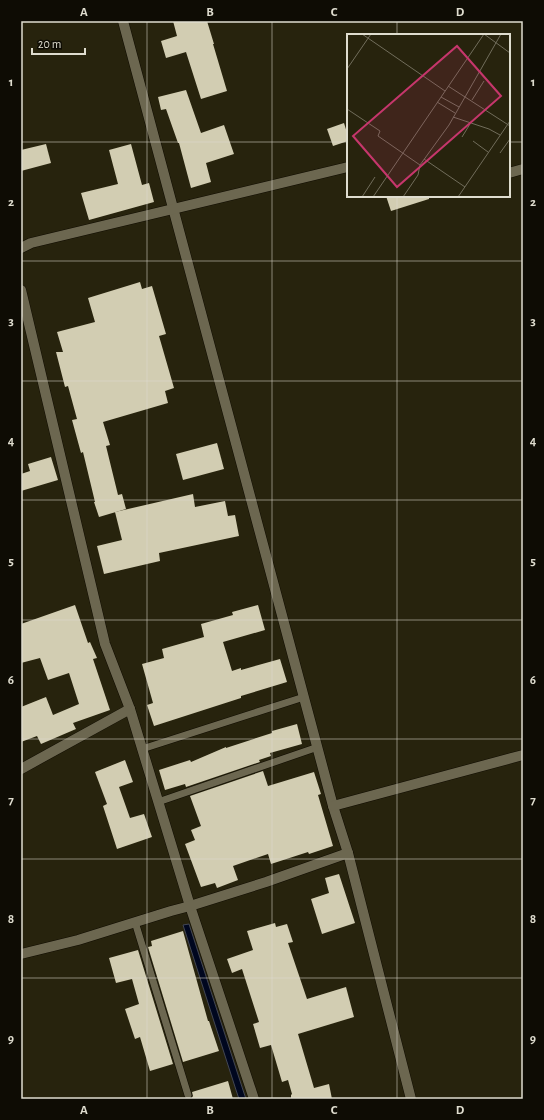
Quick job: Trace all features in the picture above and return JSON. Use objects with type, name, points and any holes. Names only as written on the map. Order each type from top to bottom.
[{"type":"street","points":[[123,21],[333,806],[348,853],[411,1099]]},
{"type":"street","points":[[21,248],[31,243],[347,167]]},
{"type":"street","points":[[510,173],[523,169]]},
{"type":"street","points":[[21,290],[24,314],[105,644],[130,709],[190,906],[254,1099]]},
{"type":"street","points":[[21,769],[130,709]]},
{"type":"street","points":[[333,806],[523,755]]},
{"type":"street","points":[[21,954],[78,940],[190,906],[266,882],[348,853]]},
{"type":"lane","points":[[142,749],[304,697]]},
{"type":"lane","points":[[158,802],[318,747]]},
{"type":"lane","points":[[135,922],[188,1094]]},
{"type":"water","points":[[189,924],[246,1099],[239,1099],[236,1090],[183,925]]},
{"type":"building","points":[[173,21],[207,21],[227,91],[201,99],[186,52],[166,58],[161,41],[177,36]]},
{"type":"building","points":[[186,90],[201,133],[224,125],[234,154],[206,163],[211,182],[191,188],[179,143],[166,109],[161,110],[158,97]]},
{"type":"building","points":[[344,123],[347,133],[347,141],[333,146],[327,129]]},
{"type":"building","points":[[46,144],[51,163],[21,171],[21,150]]},
{"type":"building","points":[[131,144],[142,185],[149,183],[154,202],[89,220],[81,193],[118,184],[109,150]]},
{"type":"building","points":[[386,197],[429,197],[429,199],[391,211]]},
{"type":"building","points":[[140,282],[142,289],[152,286],[166,334],[159,336],[174,388],[165,391],[168,403],[103,422],[110,445],[106,446],[118,495],[122,494],[126,509],[99,517],[94,502],[83,452],[81,453],[72,420],[77,419],[68,386],[65,387],[56,352],[63,352],[57,332],[95,322],[88,298]]},
{"type":"building","points":[[217,443],[224,469],[183,480],[176,454]]},
{"type":"building","points":[[51,457],[58,480],[21,491],[21,474],[30,471],[28,464]]},
{"type":"building","points":[[193,494],[195,507],[225,501],[228,516],[235,515],[239,536],[159,553],[160,561],[104,574],[97,546],[122,540],[115,512]]},
{"type":"building","points":[[75,605],[88,643],[90,642],[97,658],[93,659],[110,710],[73,723],[76,729],[41,744],[37,736],[21,742],[21,707],[46,697],[53,715],[79,704],[69,673],[48,680],[40,658],[21,663],[21,624]]},
{"type":"building","points":[[258,605],[265,630],[223,642],[232,671],[241,668],[241,670],[280,659],[287,682],[154,726],[147,705],[153,703],[142,664],[164,658],[162,649],[204,637],[201,624],[233,615],[232,612]]},
{"type":"building","points":[[297,724],[302,744],[270,753],[271,756],[259,760],[260,762],[186,787],[185,784],[165,790],[159,770],[190,760],[191,762],[226,747]]},
{"type":"building","points":[[125,760],[133,782],[119,787],[130,818],[144,814],[152,837],[117,849],[103,806],[107,804],[95,772]]},
{"type":"building","points":[[263,771],[268,786],[314,772],[321,794],[318,795],[333,846],[309,854],[308,852],[271,864],[268,854],[233,866],[238,880],[217,888],[215,883],[201,887],[185,844],[195,840],[191,830],[201,826],[190,796]]},
{"type":"building","points":[[339,874],[355,923],[322,934],[311,899],[329,893],[325,878]]},
{"type":"building","points":[[275,923],[276,927],[287,924],[293,942],[288,943],[307,999],[346,987],[354,1017],[298,1034],[314,1088],[329,1084],[332,1099],[291,1099],[292,1094],[288,1080],[282,1082],[271,1045],[260,1048],[253,1024],[259,1022],[242,969],[232,973],[227,959],[253,950],[247,931]]},
{"type":"building","points":[[183,931],[208,1021],[219,1051],[183,1062],[148,947],[152,946],[151,941]]},
{"type":"building","points":[[138,950],[173,1064],[150,1071],[140,1037],[135,1039],[125,1009],[139,1004],[132,979],[116,983],[109,958]]},
{"type":"building","points":[[228,1081],[233,1099],[191,1099],[193,1096],[192,1092]]}]
